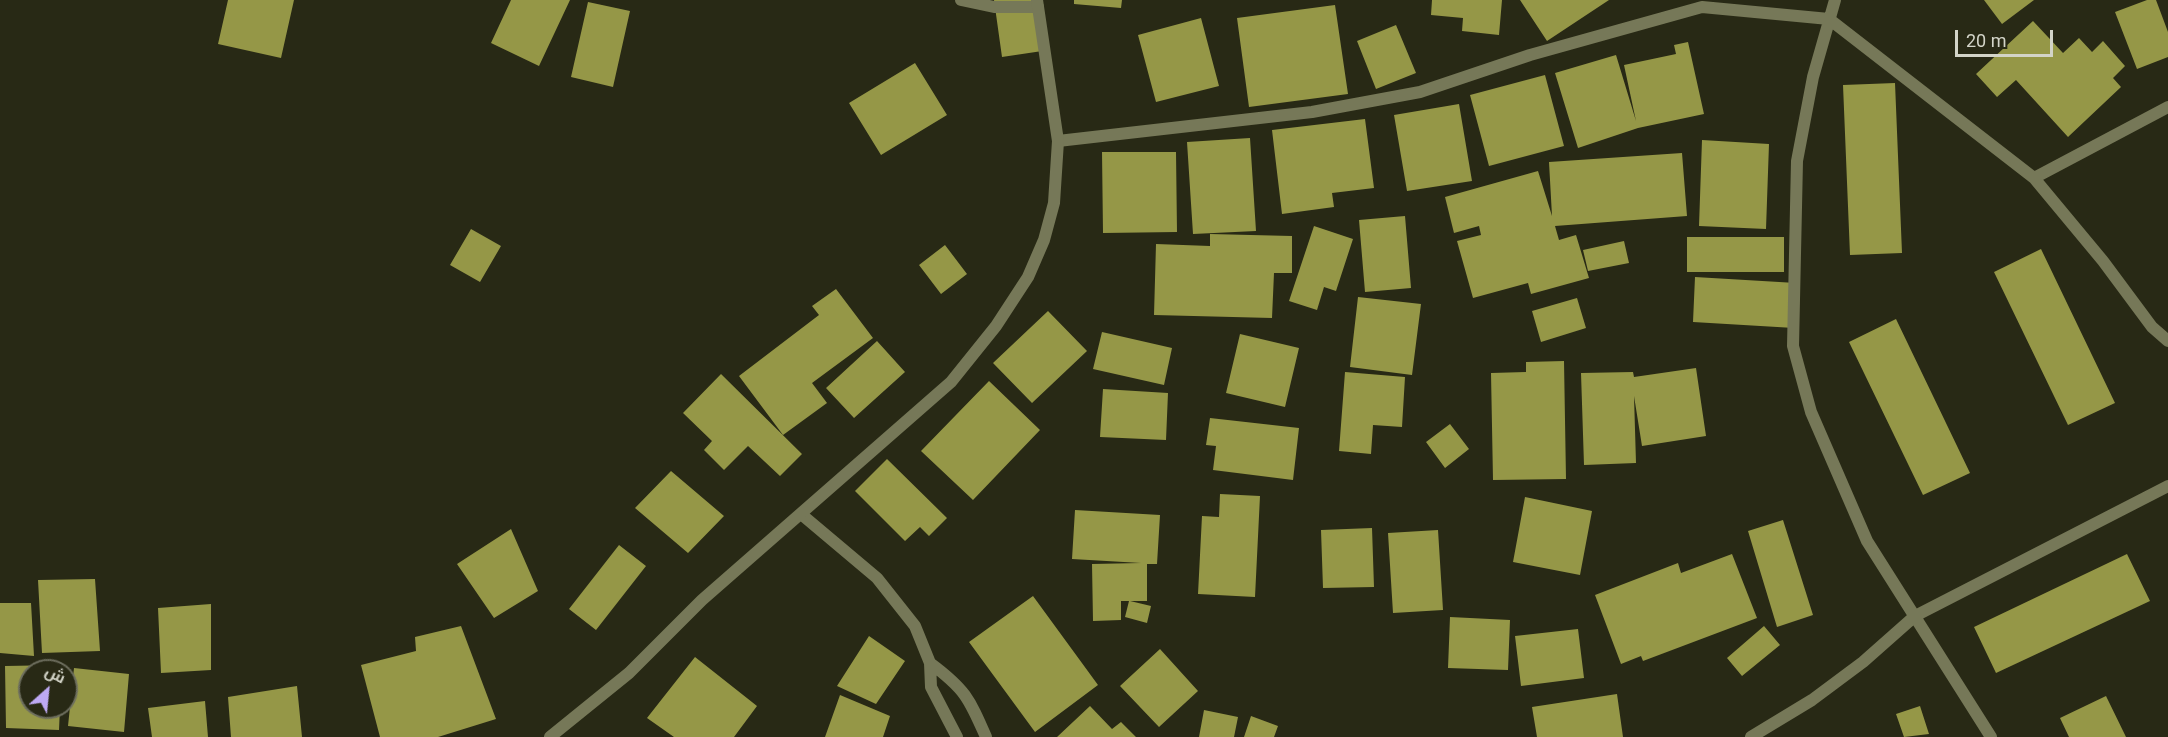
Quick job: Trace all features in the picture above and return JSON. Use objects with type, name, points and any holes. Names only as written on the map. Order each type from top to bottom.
[{"type":"street","points":[[550,737],[629,673],[702,600],[951,382],[996,326],[1028,277],[1044,240],[1054,203],[1058,141],[1038,3],[994,7],[961,0]]},
{"type":"street","points":[[1835,0],[1813,77],[1797,161],[1793,346],[1811,412],[1867,541],[1991,737]]},
{"type":"street","points":[[1058,141],[1312,112],[1420,92],[1530,55],[1702,7],[1829,19],[2034,178],[2103,261],[2152,327],[2168,340]]},
{"type":"street","points":[[2034,178],[2168,107]]},
{"type":"street","points":[[1751,737],[1812,700],[1863,662],[1915,616],[2168,486]]},
{"type":"street","points":[[801,514],[877,578],[915,626],[930,663],[931,687],[957,737]]},
{"type":"street","points":[[930,663],[959,685],[973,707],[986,737]]},
{"type":"building","points":[[228,0],[294,0],[281,58],[218,44]]},
{"type":"building","points":[[511,0],[570,0],[539,66],[491,43]]},
{"type":"building","points":[[994,0],[1041,0],[1049,50],[1002,57]]},
{"type":"building","points":[[1074,0],[1122,0],[1121,8],[1074,4]]},
{"type":"building","points":[[1432,0],[1502,0],[1499,35],[1462,31],[1463,18],[1431,15]]},
{"type":"building","points":[[1520,0],[1609,0],[1547,41]]},
{"type":"building","points":[[1984,0],[2034,0],[2002,24]]},
{"type":"building","points":[[2147,0],[2156,0],[2168,32],[2168,57],[2137,69],[2115,12]]},
{"type":"building","points":[[588,2],[630,11],[613,87],[571,77]]},
{"type":"building","points":[[1335,5],[1348,94],[1249,107],[1237,18]]},
{"type":"building","points":[[1201,18],[1219,86],[1156,102],[1138,35]]},
{"type":"building","points":[[2033,21],[2063,53],[2079,38],[2092,52],[2103,41],[2125,66],[2113,78],[2121,87],[2068,137],[2016,80],[1997,97],[1976,74]]},
{"type":"building","points":[[1396,25],[1416,73],[1376,89],[1357,41]]},
{"type":"building","points":[[1688,42],[1704,114],[1638,128],[1578,148],[1555,73],[1616,55],[1636,121],[1624,65],[1676,54],[1674,45]]},
{"type":"building","points":[[915,63],[947,115],[881,155],[849,103]]},
{"type":"building","points":[[1545,75],[1564,146],[1489,166],[1470,95]]},
{"type":"building","points":[[1895,83],[1902,253],[1850,255],[1843,85]]},
{"type":"building","points":[[1459,104],[1472,181],[1407,191],[1394,115]]},
{"type":"building","points":[[1365,119],[1374,188],[1332,193],[1334,207],[1282,214],[1272,130]]},
{"type":"building","points":[[1250,138],[1256,231],[1193,234],[1187,142]]},
{"type":"building","points":[[1702,140],[1769,144],[1766,229],[1699,226]]},
{"type":"building","points":[[1102,152],[1176,152],[1177,232],[1103,233]]},
{"type":"building","points":[[1682,153],[1687,216],[1555,226],[1559,240],[1576,235],[1589,278],[1531,294],[1528,283],[1473,298],[1457,241],[1481,235],[1479,226],[1454,233],[1445,197],[1538,171],[1552,216],[1549,162]]},
{"type":"building","points":[[1405,216],[1411,288],[1365,292],[1359,220]]},
{"type":"building","points":[[1314,226],[1353,239],[1336,291],[1324,287],[1317,310],[1289,301]]},
{"type":"building","points":[[471,229],[501,246],[480,282],[450,265]]},
{"type":"building","points":[[1210,234],[1292,236],[1292,273],[1274,273],[1272,318],[1154,315],[1156,244],[1210,246]]},
{"type":"building","points":[[1687,237],[1784,237],[1784,272],[1687,272]]},
{"type":"building","points":[[1624,241],[1629,263],[1588,271],[1583,250]]},
{"type":"building","points":[[945,245],[967,274],[941,294],[919,265]]},
{"type":"building","points":[[2041,249],[2115,403],[2068,425],[1994,272]]},
{"type":"building","points":[[1695,277],[1796,283],[1794,328],[1693,322]]},
{"type":"building","points":[[836,289],[873,338],[812,383],[827,403],[783,435],[739,376],[819,315],[812,306]]},
{"type":"building","points":[[1358,297],[1421,304],[1412,375],[1350,367]]},
{"type":"building","points":[[1577,298],[1586,328],[1541,342],[1532,311]]},
{"type":"building","points":[[1048,311],[1087,351],[1032,403],[993,363]]},
{"type":"building","points":[[1896,319],[1970,473],[1923,495],[1849,342]]},
{"type":"building","points":[[1102,332],[1172,348],[1164,385],[1093,369]]},
{"type":"building","points":[[1240,334],[1299,348],[1285,407],[1226,393]]},
{"type":"building","points":[[877,341],[905,372],[854,418],[826,388]]},
{"type":"building","points":[[1564,361],[1566,479],[1493,480],[1491,373],[1526,372],[1526,362]]},
{"type":"building","points":[[1696,368],[1706,436],[1642,446],[1634,396],[1636,463],[1584,465],[1581,373],[1633,372],[1634,377]]},
{"type":"building","points":[[1345,372],[1405,377],[1402,427],[1373,425],[1371,454],[1339,451]]},
{"type":"building","points":[[721,374],[802,454],[780,476],[748,446],[724,470],[704,450],[712,441],[683,413]]},
{"type":"building","points":[[989,381],[1040,430],[973,500],[921,451]]},
{"type":"building","points":[[1103,389],[1168,393],[1166,440],[1100,437]]},
{"type":"building","points":[[1210,418],[1299,428],[1293,480],[1213,470],[1216,446],[1206,445]]},
{"type":"building","points":[[1450,424],[1469,449],[1445,468],[1426,442]]},
{"type":"building","points":[[887,459],[947,518],[929,536],[920,527],[905,541],[855,491]]},
{"type":"building","points":[[671,471],[724,516],[688,553],[635,508]]},
{"type":"building","points":[[1220,494],[1260,496],[1255,597],[1198,594],[1202,516],[1219,517]]},
{"type":"building","points":[[1525,497],[1592,511],[1580,575],[1513,562]]},
{"type":"building","points":[[1075,510],[1160,515],[1157,564],[1147,564],[1147,601],[1130,601],[1151,606],[1147,623],[1125,617],[1129,601],[1121,601],[1121,620],[1093,621],[1092,564],[1141,563],[1072,559]]},
{"type":"building","points":[[1783,520],[1813,615],[1777,627],[1748,531]]},
{"type":"building","points":[[1372,528],[1374,587],[1323,588],[1321,530]]},
{"type":"building","points":[[511,529],[538,591],[494,618],[457,564]]},
{"type":"building","points":[[1438,530],[1443,610],[1393,613],[1388,533]]},
{"type":"building","points":[[619,545],[646,566],[596,630],[569,609]]},
{"type":"building","points":[[1732,554],[1757,618],[1643,661],[1641,656],[1621,664],[1595,595],[1678,563],[1681,573]]},
{"type":"building","points":[[2127,554],[2150,601],[1996,673],[1974,627]]},
{"type":"building","points":[[95,579],[100,651],[42,653],[38,580]]},
{"type":"building","points":[[1033,596],[1098,685],[1035,732],[969,642]]},
{"type":"building","points":[[0,603],[31,603],[34,656],[0,653]]},
{"type":"building","points":[[211,604],[211,670],[161,673],[158,608]]},
{"type":"building","points":[[1450,617],[1510,620],[1508,670],[1448,668]]},
{"type":"building","points":[[461,626],[496,719],[438,737],[380,737],[361,665],[416,651],[415,637]]},
{"type":"building","points":[[1764,626],[1780,645],[1742,676],[1727,658]]},
{"type":"building","points":[[1578,629],[1584,678],[1521,686],[1515,636]]},
{"type":"building","points":[[869,636],[905,661],[876,704],[837,686]]},
{"type":"building","points":[[1160,649],[1198,691],[1159,727],[1120,686]]},
{"type":"building","points":[[695,657],[757,706],[734,737],[674,737],[647,718]]},
{"type":"building","points":[[5,666],[18,666],[18,719],[59,719],[59,730],[6,728]]},
{"type":"building","points":[[78,668],[129,674],[124,732],[68,726],[69,719],[78,719]]},
{"type":"building","points":[[297,686],[302,737],[231,737],[228,697]]},
{"type":"building","points":[[1617,694],[1623,737],[1537,737],[1532,707]]},
{"type":"building","points":[[840,695],[890,716],[883,737],[825,737]]},
{"type":"building","points":[[2106,696],[2126,737],[2069,737],[2060,718]]},
{"type":"building","points":[[205,701],[208,737],[152,737],[148,708]]},
{"type":"building","points":[[1090,706],[1112,729],[1121,722],[1136,737],[1057,737]]},
{"type":"building","points":[[1920,706],[1929,734],[1904,737],[1896,714]]},
{"type":"building","points":[[1204,710],[1238,717],[1234,737],[1199,737]]},
{"type":"building","points":[[1251,716],[1278,726],[1274,737],[1244,737]]}]
